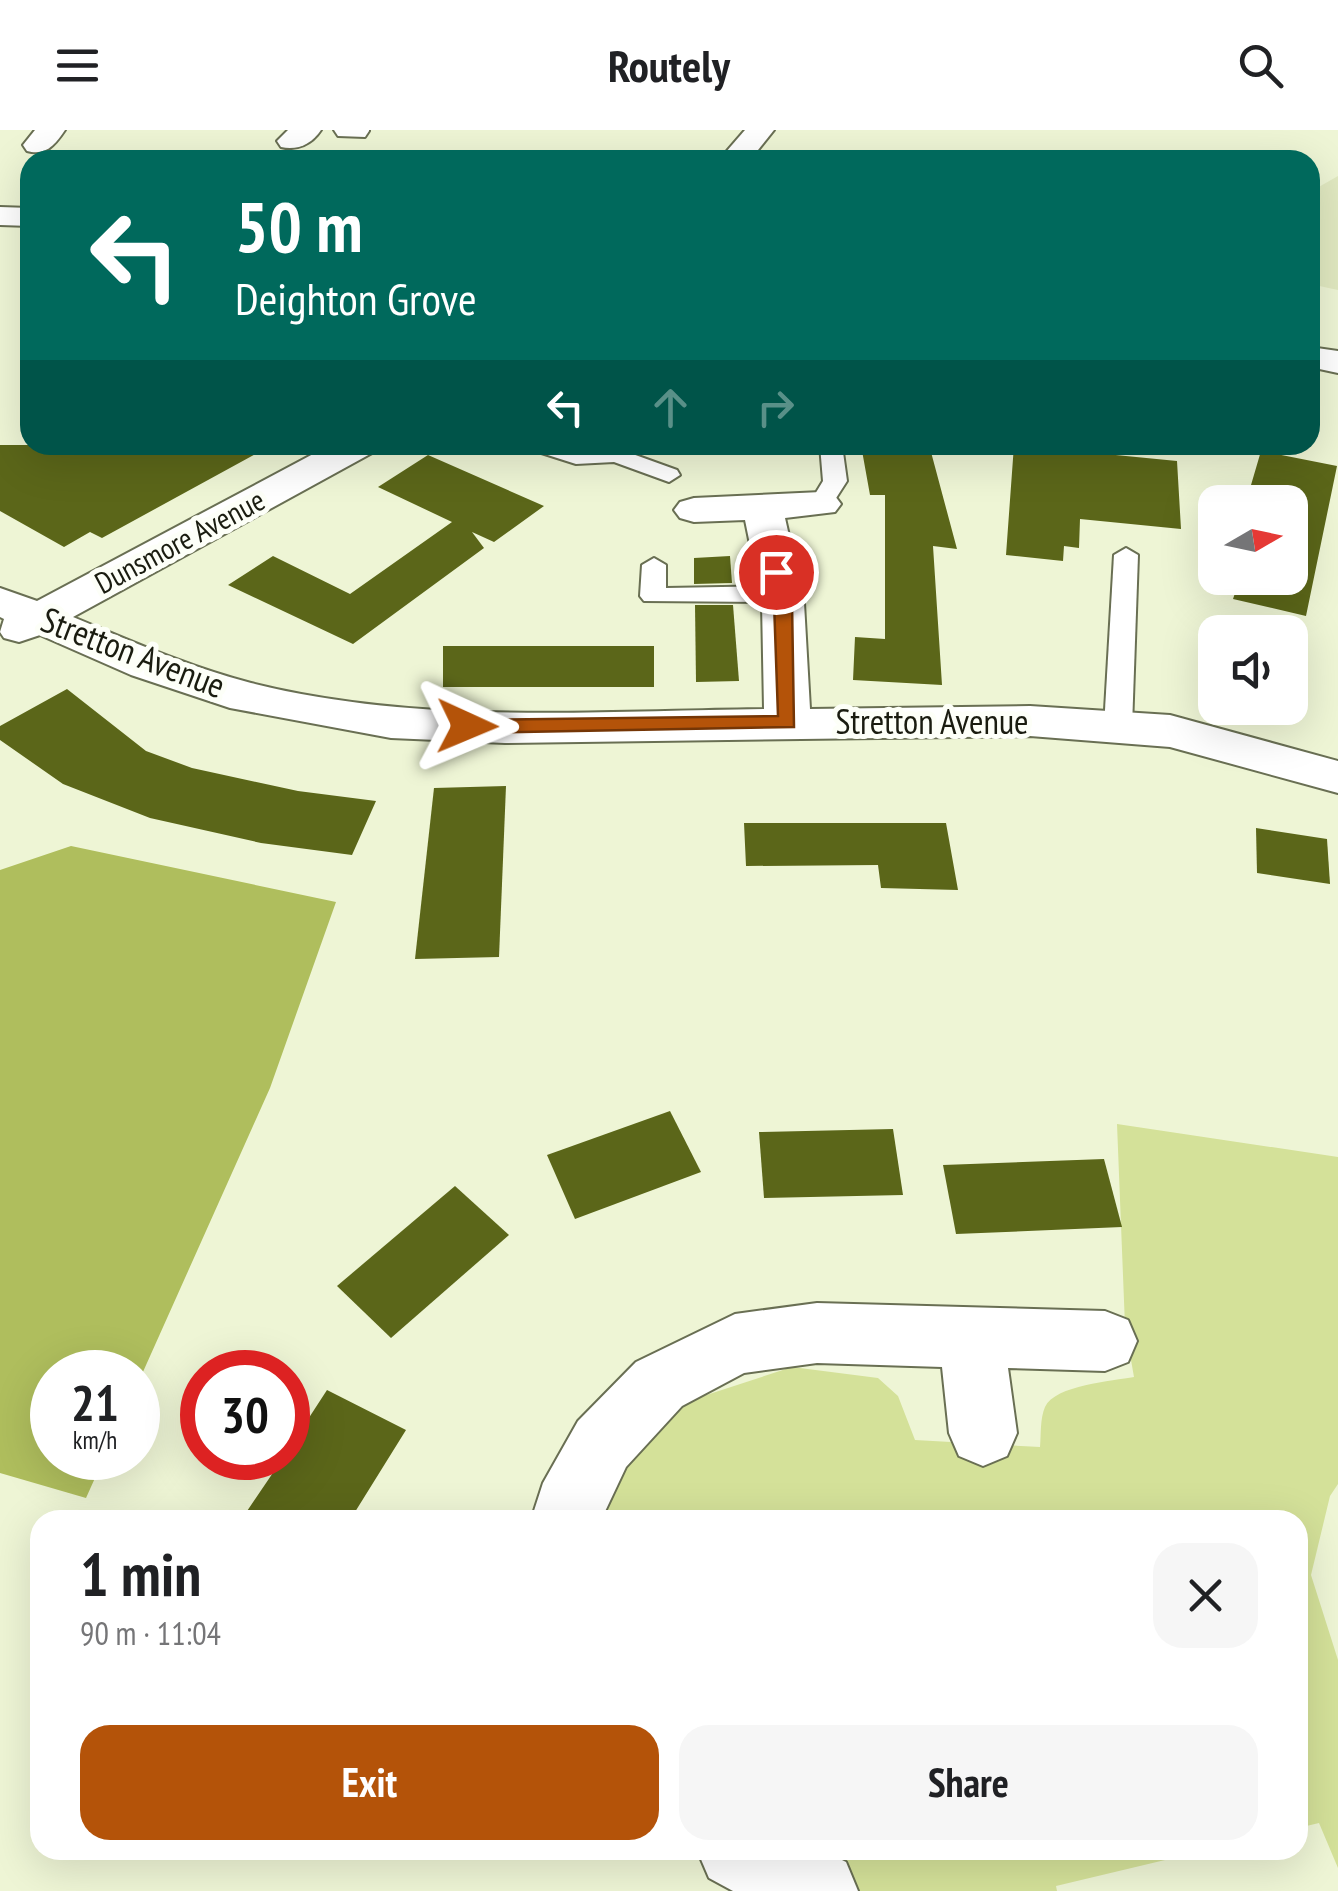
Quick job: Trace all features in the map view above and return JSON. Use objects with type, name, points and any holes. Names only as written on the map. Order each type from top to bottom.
[{"type":"street","points":[[348,130],[356,131]]},
{"type":"street","points":[[743,150],[760,130]]},
{"type":"street","name":"Dunsmore Avenue","points":[[13,619],[340,455]]},
{"type":"street","points":[[694,510],[821,504]]},
{"type":"street","points":[[764,508],[781,594],[788,723]]},
{"type":"street","name":"Stretton Avenue","points":[[13,619],[246,697],[391,723],[505,728],[1030,720],[1170,732],[1336,766]]},
{"type":"street","points":[[568,1510],[602,1444],[659,1384],[735,1344],[817,1332],[1105,1342]]},
{"type":"street","points":[[972,1337],[983,1433]]},
{"type":"street","points":[[757,1860],[817,1891]]},
{"type":"lane","points":[[630,455],[668,475]]},
{"type":"lane","points":[[821,504],[835,481],[832,455]]},
{"type":"lane","points":[[1118,727],[1126,555]]},
{"type":"lane","points":[[654,565],[653,596],[781,594]]},
{"type":"shaded area","points":[[1338,176],[1338,290],[1320,286],[1320,186]]},
{"type":"green space","points":[[71,846],[336,902],[270,1088],[153,1350],[30,1350],[30,1480],[94,1480],[86,1498],[0,1473],[0,870]]},
{"type":"green space","points":[[1117,1124],[1338,1157],[1338,1484],[1330,1496],[1311,1575],[1338,1660],[1338,1868],[1319,1823],[1308,1826],[1308,1510],[593,1510],[612,1473],[688,1401],[792,1367],[878,1378],[898,1396],[915,1440],[1040,1447],[1042,1416],[1051,1400],[1085,1385],[1134,1377],[1125,1326]]},
{"type":"green space","points":[[804,1860],[1165,1860],[1056,1886],[1057,1891],[858,1891]]},
{"type":"building","points":[[0,445],[20,445],[20,455],[254,455],[102,538],[90,532],[64,547],[0,511]]},
{"type":"building","points":[[428,455],[544,506],[494,542],[472,532],[484,548],[353,644],[228,585],[273,556],[350,594],[452,522],[378,487]]},
{"type":"building","points":[[863,455],[932,455],[957,549],[933,546],[942,685],[853,680],[855,637],[885,639],[885,495],[870,495]]},
{"type":"building","points":[[1013,455],[1116,455],[1177,461],[1181,529],[1080,519],[1079,548],[1064,546],[1063,561],[1006,555]]},
{"type":"building","points":[[1260,455],[1281,455],[1337,466],[1306,615],[1233,599],[1234,595],[1308,595],[1308,485],[1251,485]]},
{"type":"building","points":[[730,556],[732,583],[694,584],[694,558]]},
{"type":"building","points":[[695,605],[733,605],[739,681],[696,682]]},
{"type":"building","points":[[443,646],[654,646],[654,687],[443,687]]},
{"type":"building","points":[[67,689],[146,751],[192,768],[298,791],[376,801],[352,855],[261,843],[150,818],[63,784],[0,740],[0,726]]},
{"type":"building","points":[[506,786],[499,957],[415,959],[434,788]]},
{"type":"building","points":[[744,823],[946,823],[958,890],[881,888],[878,865],[746,866]]},
{"type":"building","points":[[1256,828],[1327,839],[1330,884],[1257,873]]},
{"type":"building","points":[[670,1111],[701,1172],[575,1219],[547,1155]]},
{"type":"building","points":[[893,1129],[903,1195],[764,1198],[759,1132]]},
{"type":"building","points":[[1104,1159],[1122,1227],[956,1234],[943,1165]]},
{"type":"building","points":[[455,1186],[509,1235],[391,1338],[337,1286]]},
{"type":"building","points":[[327,1390],[406,1430],[356,1510],[248,1510],[268,1480],[310,1480],[310,1416]]},
{"type":"route","points":[[467,726],[788,723],[783,602],[776,572]]}]
